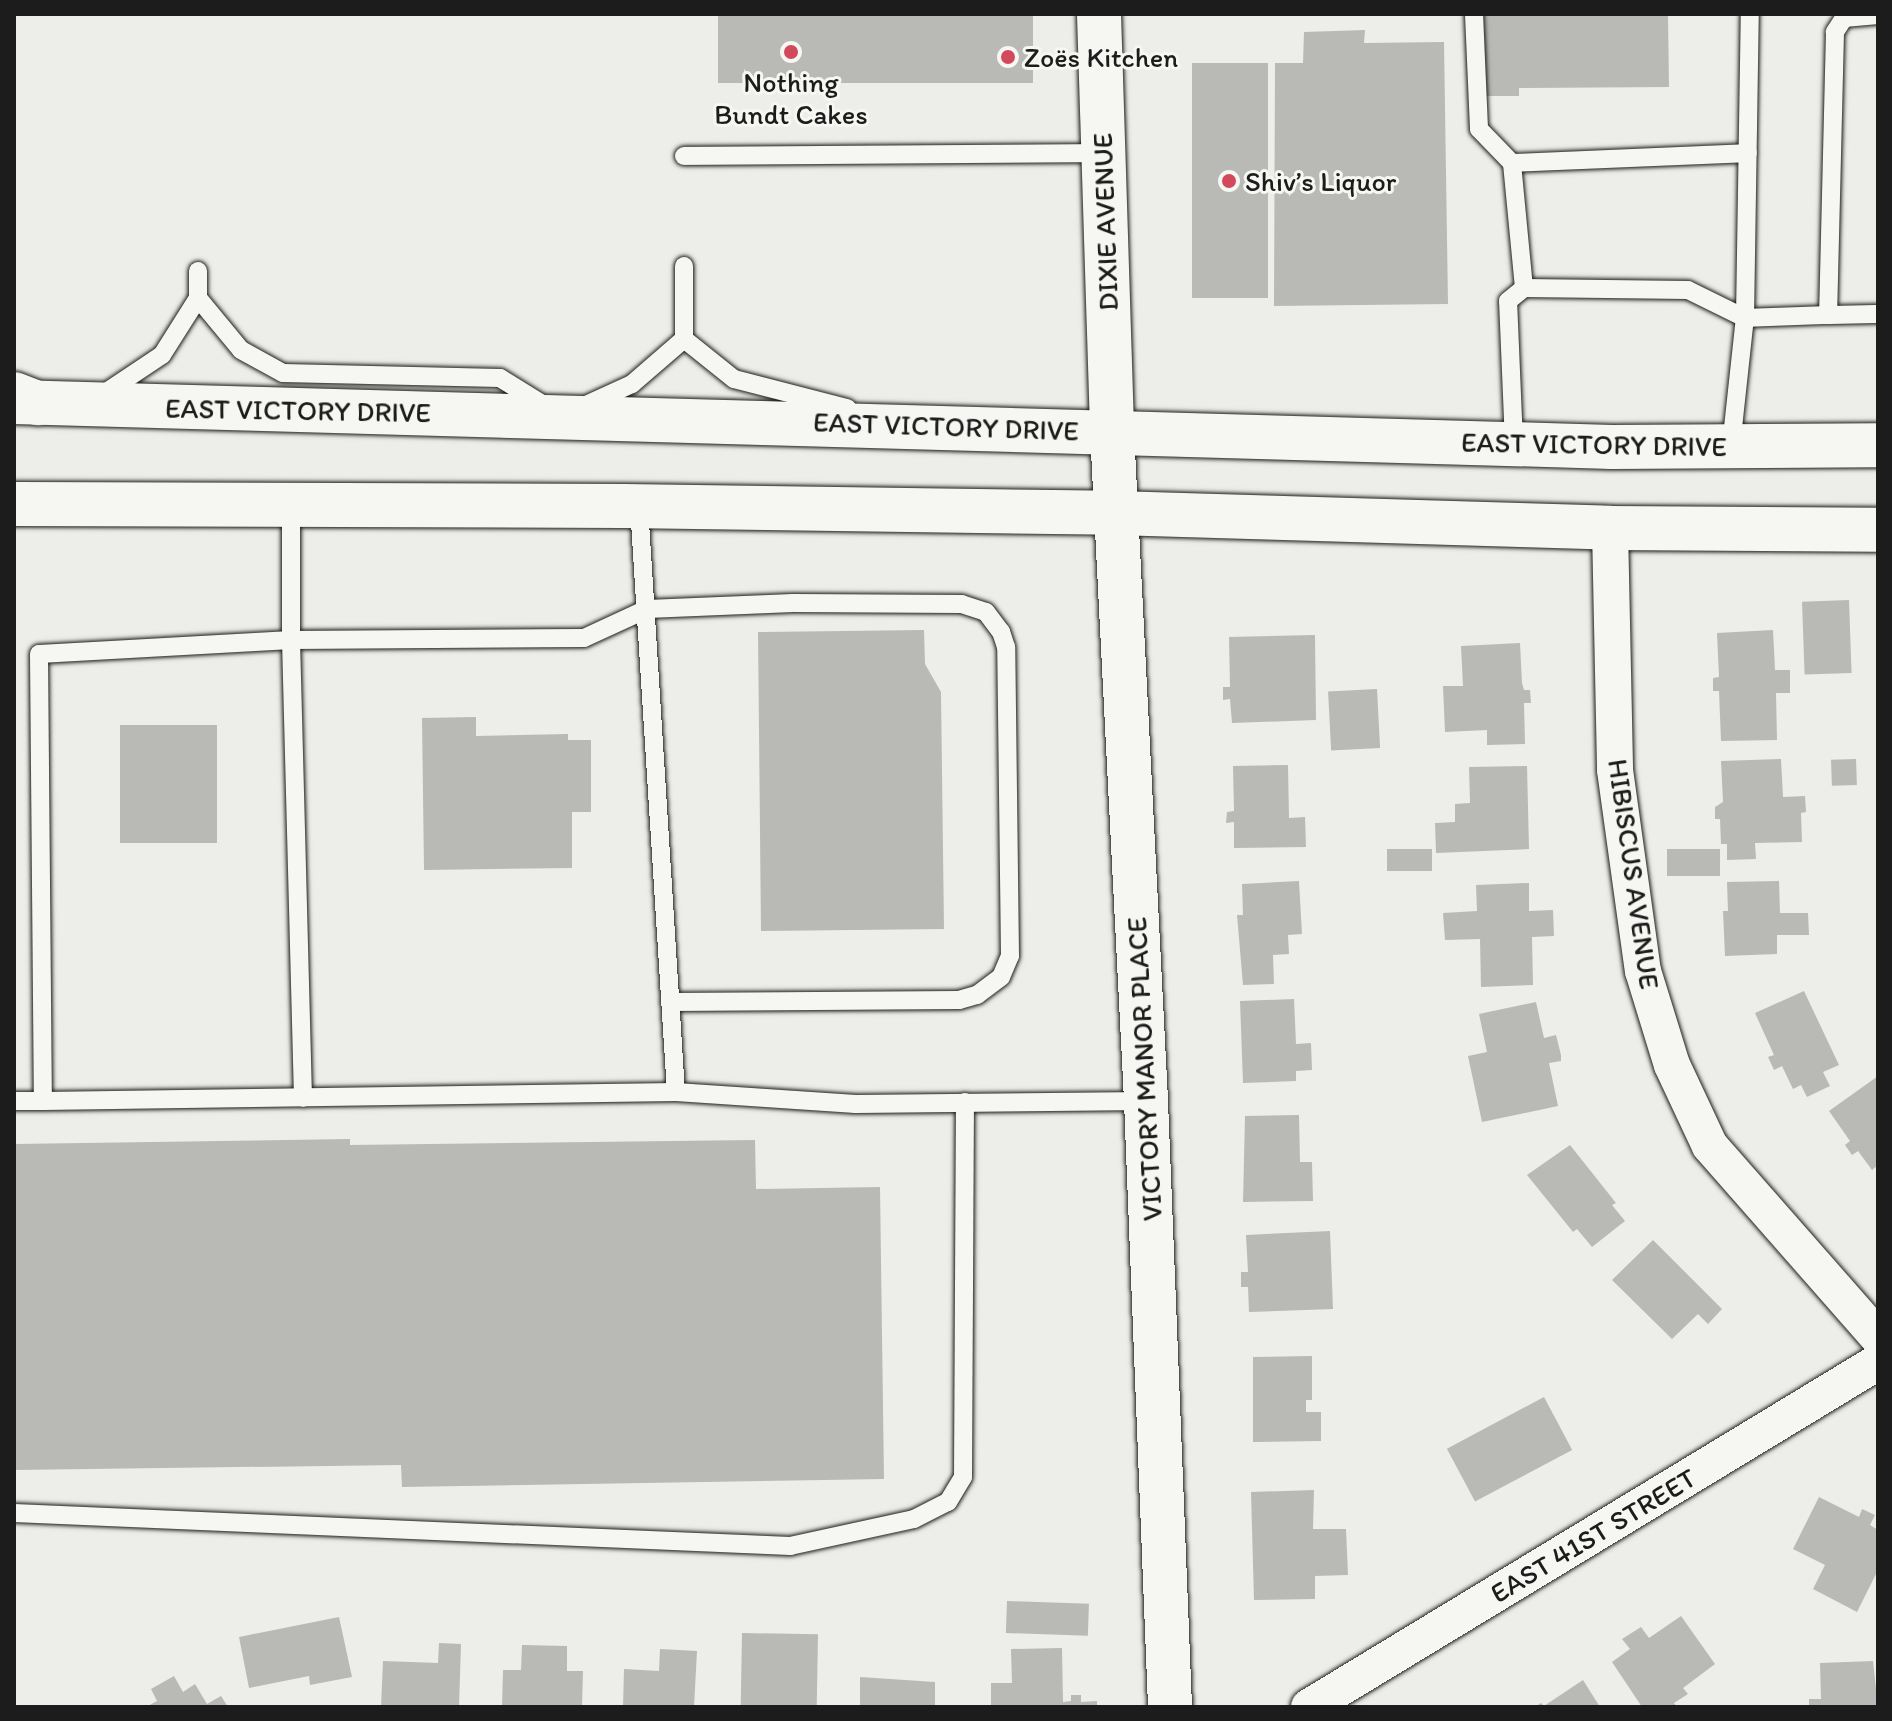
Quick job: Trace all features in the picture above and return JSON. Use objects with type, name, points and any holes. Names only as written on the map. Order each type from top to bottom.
[{"type":"main road","name":"DIXIE AVENUE","points":[[1099,14],[1112,431]]},
{"type":"main road","name":"EAST VICTORY DRIVE","points":[[22,400],[1514,443],[1878,445]]},
{"type":"main road","name":"VICTORY MANOR PLACE","points":[[1112,431],[1146,1101],[1170,1707]]},
{"type":"main road","points":[[14,504],[639,506],[1115,513],[1610,528],[1878,530]]},
{"type":"street","name":"HIBISCUS AVENUE","points":[[1610,528],[1615,770],[1643,971],[1672,1065],[1710,1146],[1848,1298],[1878,1337]]},
{"type":"street","name":"EAST 41ST STREET","points":[[1309,1707],[1878,1362]]},
{"type":"lane","points":[[1474,14],[1479,129],[1512,163],[1524,288]]},
{"type":"lane","points":[[1731,446],[1745,318],[1750,14]]},
{"type":"lane","points":[[1828,315],[1835,32],[1844,18],[1878,15]]},
{"type":"lane","points":[[684,156],[1103,153]]},
{"type":"lane","points":[[1512,163],[1748,153]]},
{"type":"lane","points":[[198,298],[241,350],[283,373],[500,378],[562,416],[632,384],[684,339],[684,266]]},
{"type":"lane","points":[[88,404],[162,355],[198,298],[198,271]]},
{"type":"lane","points":[[1514,443],[1508,301],[1524,288],[1688,290],[1745,318],[1878,314]]},
{"type":"lane","points":[[684,339],[734,379],[912,425]]},
{"type":"lane","points":[[291,505],[291,640],[303,1098]]},
{"type":"lane","points":[[639,506],[676,1092]]},
{"type":"lane","points":[[43,1101],[39,654],[291,640],[584,638],[647,609],[793,603],[962,604],[986,612],[1001,632],[1006,647],[1010,956],[1001,977],[977,995],[959,1000],[671,1002]]},
{"type":"lane","points":[[14,1101],[676,1092],[856,1104],[1146,1101]]},
{"type":"lane","points":[[14,1513],[790,1546],[914,1519],[948,1502],[963,1477],[965,1102]]},
{"type":"building","points":[[718,14],[1033,14],[1033,83],[718,83]]},
{"type":"building","points":[[1484,14],[1668,14],[1669,87],[1519,88],[1519,96],[1485,96]]},
{"type":"building","points":[[1365,30],[1364,43],[1444,42],[1448,304],[1274,306],[1275,63],[1303,63],[1304,32]]},
{"type":"building","name":"Shiv’s Liquor","points":[[1192,63],[1268,63],[1268,298],[1192,298]]},
{"type":"building","points":[[1849,600],[1852,673],[1805,675],[1802,602]]},
{"type":"building","points":[[924,630],[925,664],[941,692],[944,929],[761,931],[758,632]]},
{"type":"building","points":[[1773,630],[1775,670],[1790,670],[1790,693],[1776,693],[1777,740],[1721,741],[1719,691],[1713,691],[1713,678],[1719,677],[1717,633]]},
{"type":"building","points":[[1315,635],[1316,720],[1232,723],[1230,699],[1223,700],[1223,687],[1230,687],[1229,637]]},
{"type":"building","points":[[1520,643],[1522,683],[1524,690],[1530,690],[1531,703],[1524,703],[1525,744],[1487,745],[1487,730],[1445,732],[1443,686],[1463,686],[1461,646]]},
{"type":"building","points":[[1377,689],[1380,748],[1331,750],[1328,692]]},
{"type":"building","points":[[476,717],[476,736],[568,734],[568,740],[591,740],[591,812],[572,812],[572,868],[424,870],[422,718]]},
{"type":"building","points":[[120,725],[217,725],[217,843],[120,843]]},
{"type":"building","points":[[1781,759],[1783,797],[1805,796],[1806,812],[1801,813],[1802,842],[1755,843],[1756,859],[1727,860],[1727,844],[1721,844],[1720,819],[1715,819],[1715,807],[1723,802],[1721,761]]},
{"type":"building","points":[[1856,759],[1857,785],[1832,786],[1831,760]]},
{"type":"building","points":[[1288,765],[1289,818],[1305,817],[1306,847],[1234,848],[1234,822],[1226,823],[1227,812],[1234,811],[1233,766]]},
{"type":"building","points":[[1527,766],[1529,849],[1436,853],[1435,823],[1455,822],[1455,804],[1470,803],[1469,767]]},
{"type":"building","points":[[1387,849],[1432,849],[1432,871],[1387,871]]},
{"type":"building","points":[[1667,849],[1720,849],[1720,876],[1667,876]]},
{"type":"building","points":[[1299,881],[1302,934],[1288,935],[1289,954],[1273,955],[1274,984],[1243,985],[1237,915],[1243,915],[1242,884]]},
{"type":"building","points":[[1779,881],[1780,913],[1808,913],[1809,935],[1777,935],[1777,954],[1725,956],[1723,911],[1728,911],[1727,882]]},
{"type":"building","points":[[1529,883],[1529,911],[1553,910],[1554,936],[1532,937],[1533,985],[1481,987],[1480,939],[1445,940],[1443,913],[1477,911],[1476,885]]},
{"type":"building","points":[[1804,991],[1839,1065],[1823,1072],[1830,1086],[1807,1097],[1801,1085],[1793,1089],[1782,1066],[1774,1070],[1768,1057],[1774,1055],[1755,1013]]},
{"type":"building","points":[[1294,999],[1296,1044],[1311,1043],[1312,1070],[1296,1071],[1296,1081],[1243,1083],[1240,1001]]},
{"type":"building","points":[[1536,1002],[1544,1038],[1556,1035],[1561,1055],[1561,1061],[1549,1063],[1558,1106],[1482,1122],[1468,1056],[1487,1052],[1479,1014]]},
{"type":"building","points":[[1878,1076],[1878,1165],[1872,1170],[1858,1151],[1852,1155],[1845,1145],[1850,1141],[1829,1111]]},
{"type":"building","points":[[1299,1115],[1300,1162],[1312,1162],[1313,1201],[1243,1202],[1245,1116]]},
{"type":"building","points":[[350,1139],[350,1145],[755,1140],[756,1189],[880,1187],[884,1479],[402,1487],[401,1465],[14,1470],[14,1144]]},
{"type":"building","points":[[1570,1145],[1616,1203],[1612,1205],[1625,1221],[1592,1247],[1577,1229],[1573,1232],[1527,1175]]},
{"type":"building","points":[[1330,1231],[1333,1309],[1249,1312],[1248,1287],[1241,1287],[1241,1272],[1248,1272],[1246,1235]]},
{"type":"building","points":[[1653,1240],[1722,1309],[1708,1324],[1698,1314],[1672,1339],[1612,1280]]},
{"type":"building","points":[[1312,1356],[1312,1400],[1306,1400],[1306,1412],[1321,1412],[1321,1441],[1253,1442],[1253,1357]]},
{"type":"building","points":[[1544,1397],[1572,1450],[1475,1502],[1447,1449]]},
{"type":"building","points":[[1314,1490],[1313,1529],[1346,1529],[1348,1575],[1315,1576],[1315,1599],[1254,1600],[1251,1492]]},
{"type":"building","points":[[1819,1497],[1859,1517],[1862,1509],[1875,1515],[1870,1525],[1878,1530],[1878,1570],[1857,1612],[1813,1589],[1825,1565],[1793,1549]]},
{"type":"building","points":[[1007,1601],[1089,1604],[1088,1636],[1006,1633]]},
{"type":"building","points":[[1681,1616],[1715,1664],[1683,1688],[1688,1694],[1674,1703],[1677,1707],[1642,1707],[1612,1662],[1630,1649],[1622,1639],[1641,1627],[1649,1638]]},
{"type":"building","points":[[339,1617],[352,1677],[310,1685],[309,1676],[249,1688],[239,1637]]},
{"type":"building","points":[[742,1633],[818,1634],[817,1707],[741,1707]]},
{"type":"building","points":[[439,1643],[461,1644],[459,1707],[381,1707],[383,1661],[438,1663]]},
{"type":"building","points":[[522,1645],[567,1646],[567,1671],[583,1671],[582,1707],[502,1707],[503,1670],[521,1670]]},
{"type":"building","points":[[1062,1648],[1063,1702],[1071,1701],[1071,1695],[1081,1695],[1081,1702],[1097,1701],[1097,1707],[991,1707],[991,1683],[1012,1683],[1011,1649]]},
{"type":"building","points":[[660,1649],[697,1651],[694,1707],[623,1707],[624,1669],[659,1671]]},
{"type":"building","points":[[1873,1661],[1878,1707],[1809,1707],[1809,1699],[1821,1699],[1820,1663]]},
{"type":"building","points":[[174,1676],[183,1692],[195,1684],[207,1704],[221,1696],[228,1707],[146,1707],[157,1701],[151,1689]]},
{"type":"building","points":[[860,1677],[935,1682],[935,1707],[860,1707]]},
{"type":"building","points":[[1583,1680],[1600,1707],[1535,1707],[1541,1703],[1544,1706]]},
{"type":"place","name":"Nothing Bundt Cakes","points":[[791,52]]},
{"type":"place","name":"Zoës Kitchen","points":[[1008,57]]},
{"type":"place","name":"Shiv’s Liquor","points":[[1229,181]]}]
